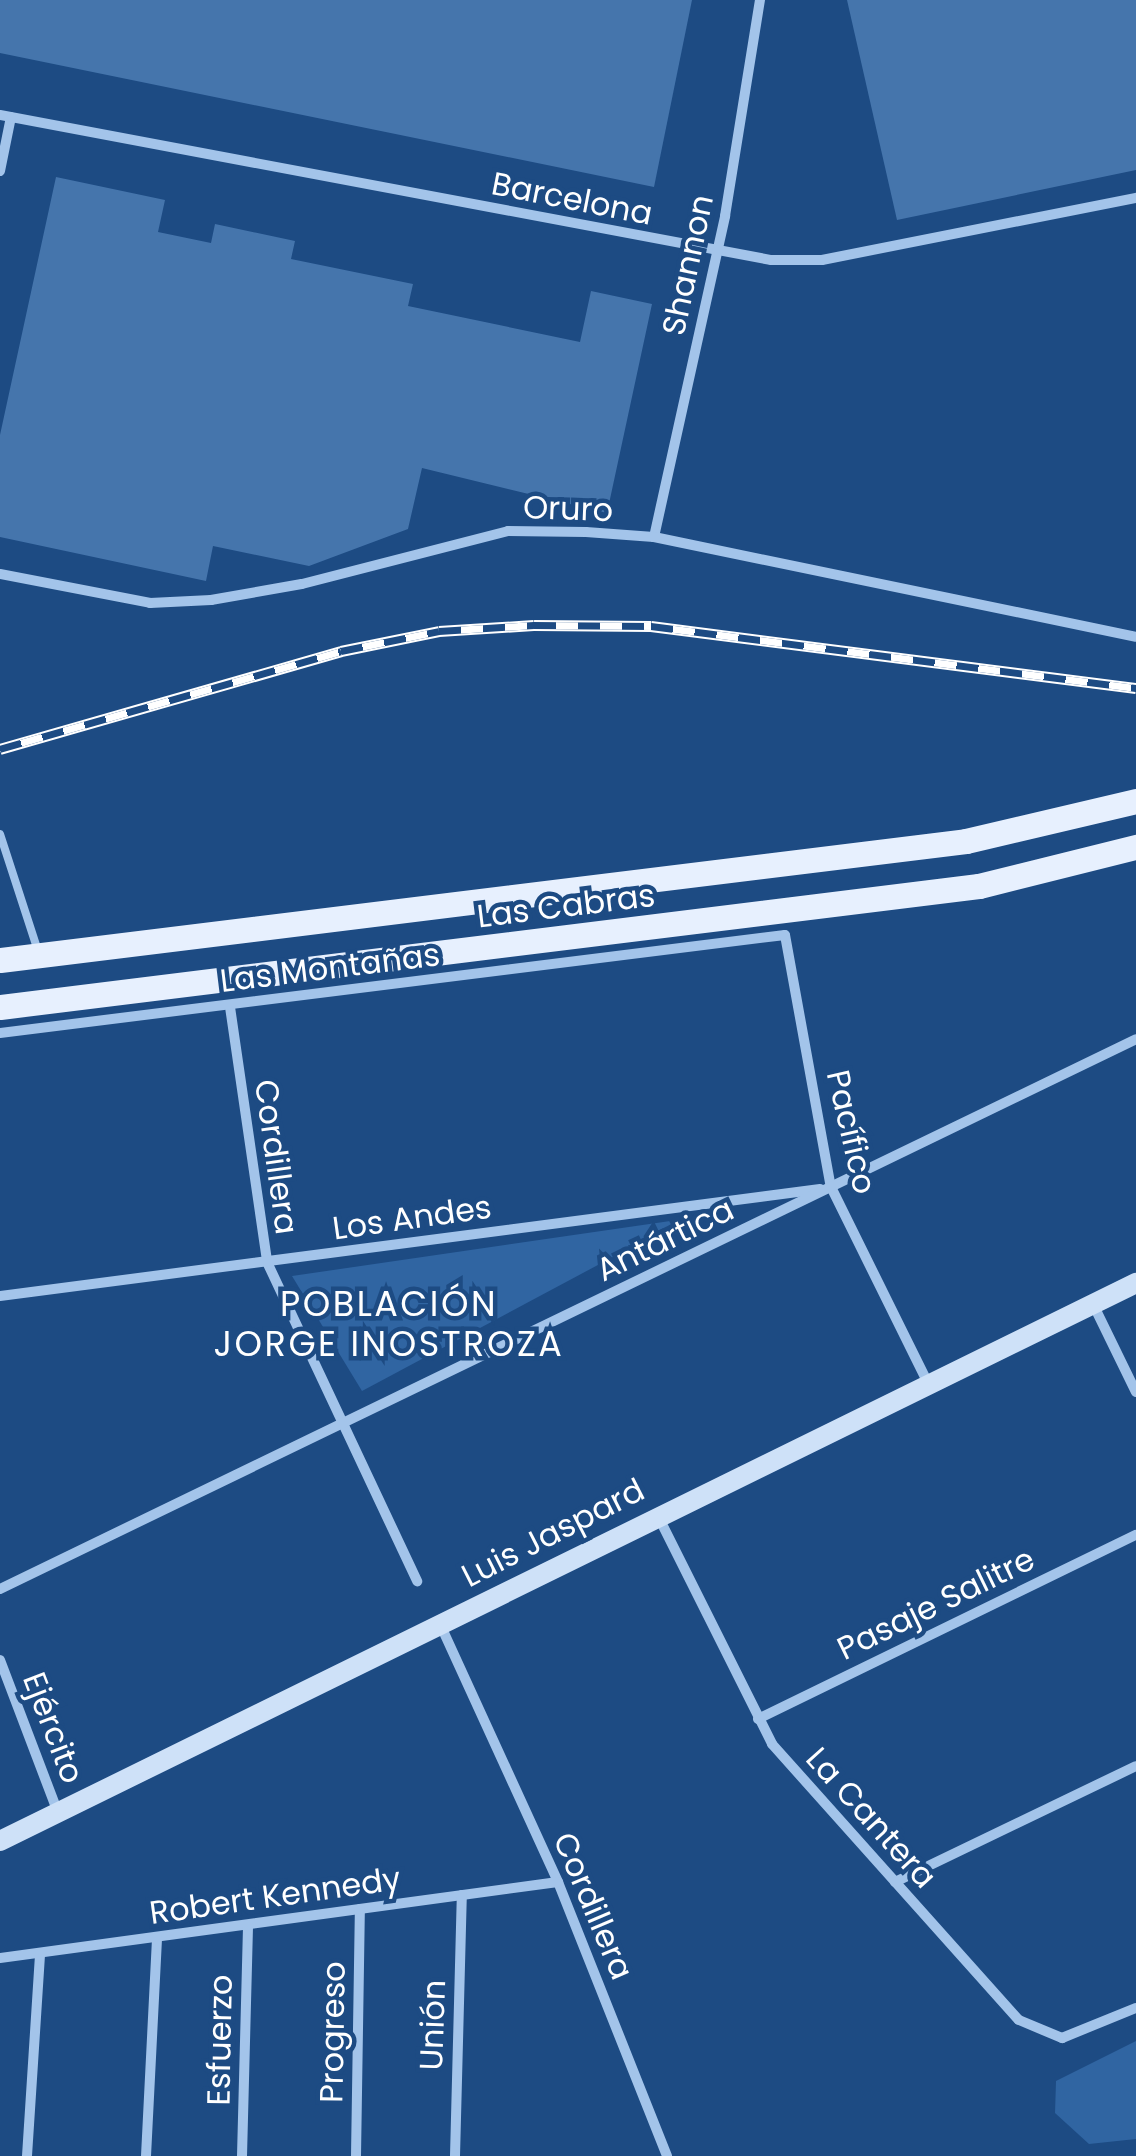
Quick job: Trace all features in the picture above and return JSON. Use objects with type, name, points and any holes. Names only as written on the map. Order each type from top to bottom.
[{"type":"main road","name":"Las Cabras","points":[[0,960],[966,842],[1136,801]]},
{"type":"main road","name":"Las Cabras","points":[[0,1007],[978,886],[1136,847]]},
{"type":"street","name":"Shannon","points":[[654,537],[718,251],[760,0]]},
{"type":"street","name":"Barcelona","points":[[5,116],[718,251],[822,260],[1136,198]]},
{"type":"street","points":[[0,171],[5,116]]},
{"type":"street","name":"Oruro","points":[[0,574],[150,602],[211,600],[302,584],[508,532],[654,537],[1136,637]]},
{"type":"street","name":"Las Montañas","points":[[0,1033],[785,935]]},
{"type":"street","name":"Pacífico","points":[[785,935],[831,1187],[928,1383]]},
{"type":"street","name":"Cordillera","points":[[230,1006],[267,1262],[417,1580]]},
{"type":"street","name":"Antártica","points":[[0,1589],[1136,1039]]},
{"type":"street","name":"Los Andes","points":[[0,1296],[831,1187]]},
{"type":"street","name":"Luis Jaspard","points":[[0,1841],[657,1514],[1136,1283]]},
{"type":"street","points":[[1093,1303],[1136,1392]]},
{"type":"street","name":"La Cantera","points":[[657,1514],[758,1719],[792,1768],[1031,2030],[1078,2036],[1136,2008]]},
{"type":"street","name":"Pasaje Salitre","points":[[758,1719],[1136,1534]]},
{"type":"street","name":"Cordillera","points":[[440,1623],[558,1882],[667,2156]]},
{"type":"street","name":"Ejército","points":[[0,1660],[58,1813]]},
{"type":"street","points":[[894,1882],[1136,1766]]},
{"type":"street","name":"Robert Kennedy","points":[[0,1958],[558,1882]]},
{"type":"street","name":"Unión","points":[[455,2156],[462,1895]]},
{"type":"street","name":"Progreso","points":[[356,2156],[360,1909]]},
{"type":"street","name":"Esfuerzo","points":[[242,2156],[248,1925]]},
{"type":"street","points":[[146,2156],[157,1938]]},
{"type":"street","points":[[27,2156],[40,1952]]},
{"type":"lane","points":[[0,834],[39,956]]},
{"type":"shaded area","points":[[684,1219],[362,1391],[292,1276]]},
{"type":"shaded area","points":[[1136,2041],[1136,2139],[1089,2144],[1055,2113],[1056,2081]]},
{"type":"building","points":[[0,0],[692,0],[654,187],[0,53]]},
{"type":"building","points":[[847,0],[1136,0],[1136,170],[897,220]]},
{"type":"building","points":[[56,177],[165,200],[158,232],[211,243],[215,224],[295,241],[291,259],[413,284],[408,306],[580,342],[591,291],[652,304],[607,513],[422,468],[408,529],[309,566],[213,546],[206,581],[0,537],[0,435]]},
{"type":"railway","points":[[0,749],[341,651],[439,631],[534,625],[651,626],[1136,688]]},
{"type":"district","name":"POBLACIÓN JORGE INOSTROZA","points":[[389,1324]]}]
